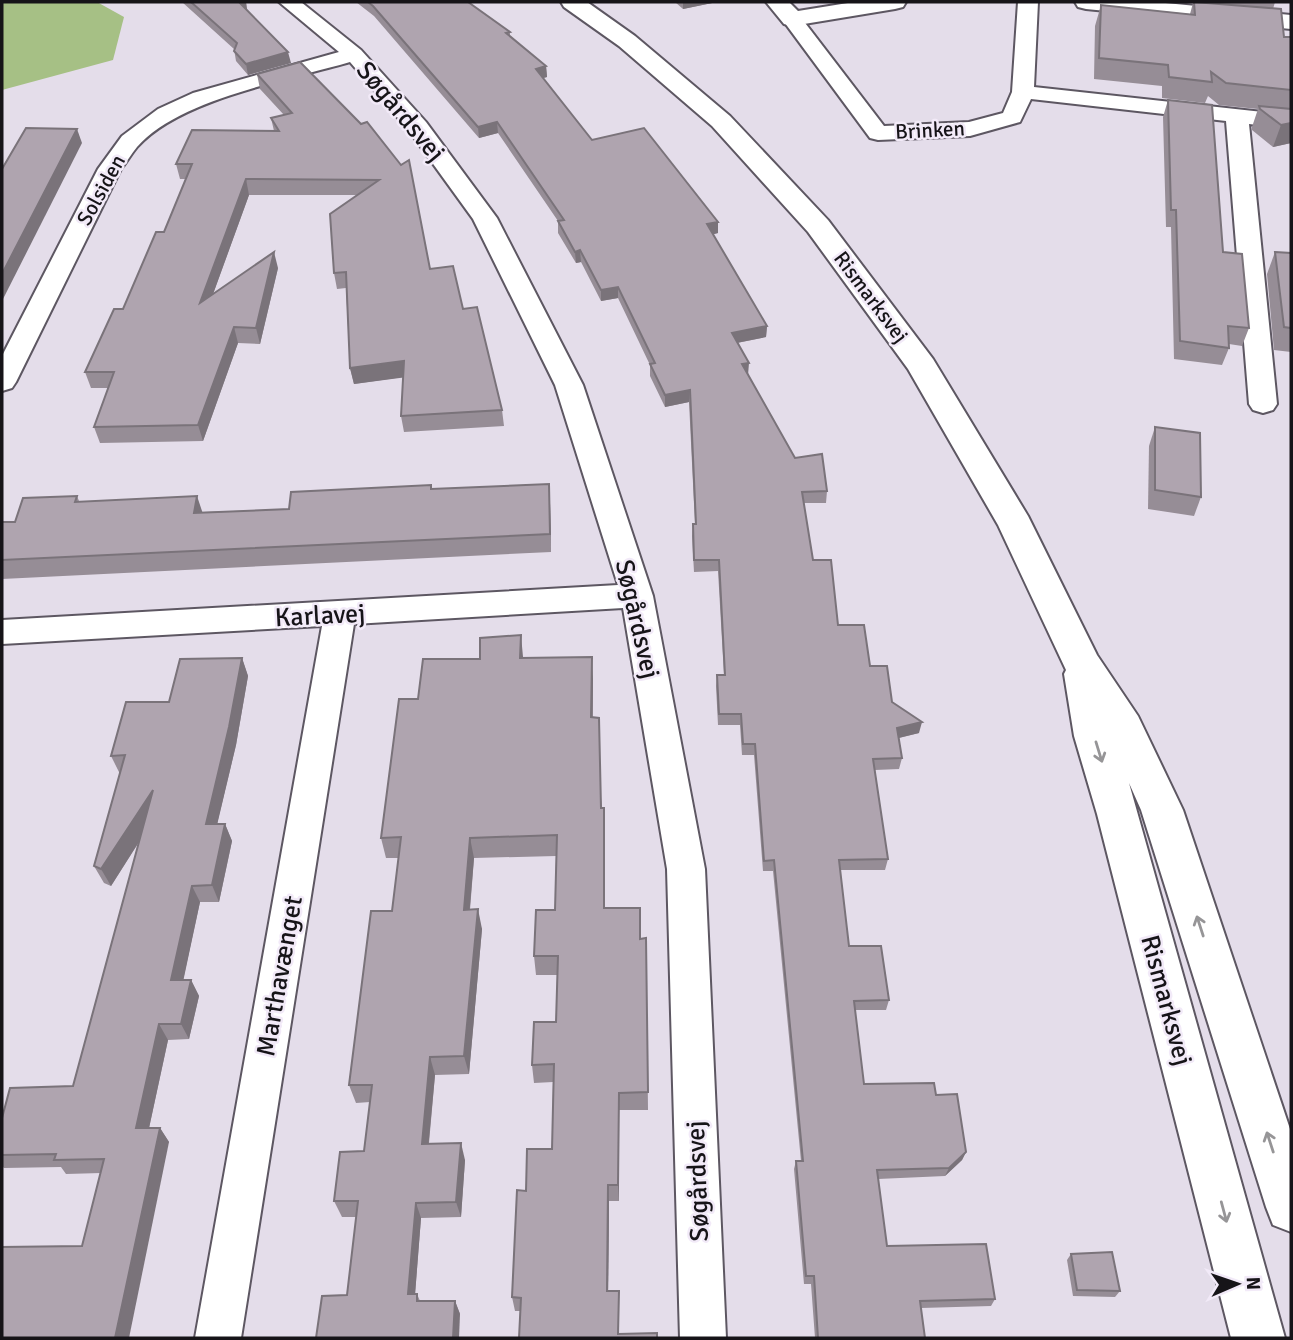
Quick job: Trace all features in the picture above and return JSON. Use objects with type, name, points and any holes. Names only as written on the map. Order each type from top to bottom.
[{"type":"main road","name":"Rismarksvej","points":[[572,2],[627,41],[721,121],[818,226],[922,366],[1016,525],[1081,662],[1124,727],[1162,810],[1291,1207]]},
{"type":"main road","points":[[785,10],[895,2]]},
{"type":"main road","points":[[1086,2],[1291,22]]},
{"type":"main road","name":"Rismarksvej","points":[[1081,662],[1094,736],[1118,814],[1258,1338]]},
{"type":"street","name":"Søgårdsvej","points":[[289,2],[354,54],[418,127],[485,218],[569,385],[637,596],[686,869],[703,1338]]},
{"type":"street","points":[[1028,2],[1023,92],[1291,122]]},
{"type":"street","name":"Brinken","points":[[785,10],[878,133],[970,130],[1012,117],[1023,92]]},
{"type":"street","name":"Solsiden","points":[[2,382],[110,169],[130,141],[166,114],[201,98],[354,54]]},
{"type":"street","points":[[1237,116],[1263,404]]},
{"type":"street","name":"Karlavej","points":[[2,632],[637,596]]},
{"type":"street","name":"Marthavænget","points":[[218,1338],[340,614]]},
{"type":"green space","points":[[2,2],[97,2],[124,17],[113,60],[2,90]]},
{"type":"building","points":[[191,2],[239,2],[288,52],[246,64],[234,51],[237,43]]},
{"type":"building","points":[[368,2],[468,2],[510,32],[506,33],[546,66],[536,69],[592,140],[644,128],[718,222],[707,224],[767,326],[732,333],[749,363],[742,364],[795,458],[822,454],[827,491],[802,492],[813,560],[831,560],[838,625],[864,625],[870,666],[887,666],[892,702],[922,722],[897,728],[902,758],[873,759],[888,859],[839,860],[849,946],[881,946],[889,1000],[854,1001],[864,1084],[934,1083],[936,1095],[957,1094],[966,1152],[949,1168],[877,1170],[887,1246],[986,1244],[995,1299],[920,1301],[925,1338],[818,1338],[814,1276],[806,1276],[796,1161],[803,1161],[774,860],[764,861],[755,744],[743,744],[741,714],[719,714],[717,675],[725,675],[719,560],[694,560],[693,524],[696,524],[690,390],[665,395],[650,364],[655,363],[618,287],[601,290],[580,250],[575,252],[558,221],[564,220],[497,122],[478,127]]},
{"type":"building","points":[[1194,2],[1281,9],[1284,37],[1291,37],[1291,90],[1226,83],[1211,72],[1212,82],[1169,77],[1168,65],[1099,58],[1101,5],[1195,15]]},
{"type":"building","points":[[300,62],[361,124],[367,122],[401,165],[409,160],[430,269],[453,266],[463,309],[477,307],[502,410],[401,416],[404,361],[350,368],[346,272],[334,273],[330,214],[379,180],[246,179],[200,303],[274,252],[256,328],[234,327],[198,425],[94,427],[114,372],[85,372],[114,309],[123,309],[156,232],[164,232],[192,164],[176,164],[192,130],[279,131],[271,118],[292,113],[257,74]]},
{"type":"building","points":[[1168,100],[1212,105],[1223,252],[1242,254],[1249,328],[1228,326],[1229,348],[1180,341],[1176,210],[1171,210]]},
{"type":"building","points":[[1259,106],[1291,109],[1291,123],[1281,125]]},
{"type":"building","points":[[26,128],[77,129],[2,274],[2,169]]},
{"type":"building","points":[[1275,252],[1291,253],[1291,328],[1284,327]]},
{"type":"building","points":[[1155,427],[1200,433],[1201,497],[1155,490]]},
{"type":"building","points":[[549,484],[550,534],[2,560],[2,522],[15,522],[23,498],[77,496],[75,502],[197,496],[194,513],[289,509],[291,492],[431,485],[431,489]]},
{"type":"building","points":[[521,635],[520,658],[592,657],[591,717],[599,718],[601,808],[604,808],[604,908],[640,908],[640,939],[646,938],[648,1092],[619,1093],[618,1185],[608,1185],[607,1291],[619,1291],[618,1334],[657,1333],[657,1338],[519,1338],[521,1298],[512,1297],[517,1190],[526,1191],[527,1149],[552,1149],[554,1064],[532,1065],[534,1022],[556,1022],[558,956],[534,956],[536,910],[555,910],[557,835],[470,838],[464,910],[478,909],[464,1056],[430,1057],[422,1144],[461,1143],[456,1202],[416,1203],[408,1294],[417,1294],[417,1301],[455,1301],[453,1338],[316,1338],[322,1296],[347,1295],[358,1201],[334,1201],[340,1152],[364,1151],[372,1085],[349,1085],[371,911],[392,911],[401,837],[381,838],[399,699],[418,699],[423,659],[480,659],[480,638]]},
{"type":"building","points":[[242,658],[206,824],[225,824],[212,885],[192,886],[171,980],[191,980],[181,1024],[159,1024],[136,1128],[160,1128],[115,1338],[2,1338],[2,1247],[82,1246],[104,1159],[54,1160],[56,1154],[2,1155],[2,1118],[10,1088],[73,1086],[153,790],[101,869],[94,866],[125,755],[111,756],[126,702],[169,702],[180,659]]},
{"type":"building","points":[[1112,1252],[1120,1291],[1077,1290],[1071,1254]]}]
